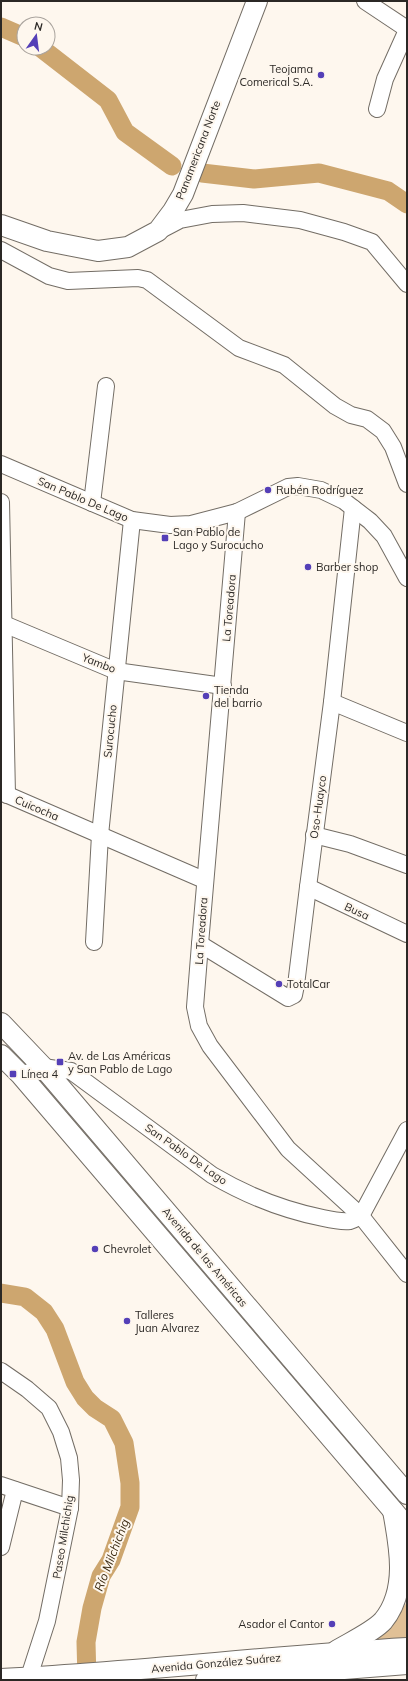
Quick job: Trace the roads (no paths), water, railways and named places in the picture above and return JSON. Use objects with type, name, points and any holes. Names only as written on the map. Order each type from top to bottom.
[{"type":"main road","name":"Panamericana Norte","points":[[1,225],[47,241],[98,251],[128,247],[158,231],[173,211],[183,194],[257,1]]},
{"type":"main road","name":"Avenida de las Américas","points":[[1,1023],[43,1067],[407,1494]]},
{"type":"main road","name":"Avenida de las Américas","points":[[1,1056],[21,1075],[407,1527]]},
{"type":"main road","points":[[339,1668],[383,1622],[395,1605],[402,1586],[403,1562],[393,1511]]},
{"type":"main road","name":"Avenida González Suárez","points":[[339,1668],[407,1648]]},
{"type":"main road","name":"Avenida González Suárez","points":[[1,1679],[28,1679],[97,1673],[246,1668],[339,1668],[407,1664]]},
{"type":"main road","name":"Avenida González Suárez","points":[[206,1680],[246,1668]]},
{"type":"main road","points":[[339,1668],[407,1670]]},
{"type":"street","points":[[365,1],[407,30],[385,79],[377,109]]},
{"type":"street","points":[[158,231],[180,220],[212,214],[243,213],[300,220],[344,232],[372,242],[407,284]]},
{"type":"street","points":[[1,250],[49,276],[68,281],[138,278],[147,280],[239,348],[284,364],[335,406],[367,419],[383,431],[393,447],[407,484]]},
{"type":"street","points":[[92,503],[106,386]]},
{"type":"street","name":"San Pablo De Lago","points":[[1,464],[132,520],[170,526],[191,524],[237,512],[288,487],[298,486],[321,490],[344,501],[370,521],[384,536],[407,578]]},
{"type":"street","name":"Cuicocha","points":[[1,502],[4,624],[4,793],[204,880]]},
{"type":"street","name":"Oso-Huayco","points":[[200,944],[289,998],[294,995],[332,702],[354,508]]},
{"type":"street","name":"La Toreadora","points":[[237,512],[223,686],[204,880],[195,1007],[199,1026],[210,1046],[288,1149],[361,1216],[407,1274]]},
{"type":"street","name":"Surocucho","points":[[94,942],[100,835],[132,520]]},
{"type":"street","name":"Yambo","points":[[4,624],[116,671],[223,686]]},
{"type":"street","points":[[332,702],[407,733]]},
{"type":"street","points":[[314,835],[350,844],[407,865]]},
{"type":"street","name":"Busa","points":[[308,887],[407,934]]},
{"type":"street","name":"San Pablo De Lago","points":[[21,1075],[43,1067],[71,1071],[212,1175],[255,1197],[308,1215],[339,1221],[351,1221],[361,1216]]},
{"type":"street","points":[[361,1216],[407,1130]]},
{"type":"street","name":"Paseo Milchichig","points":[[1,1370],[27,1389],[49,1408],[61,1432],[69,1458],[71,1480],[70,1508],[47,1621],[28,1679]]},
{"type":"street","points":[[1,1547],[8,1487],[70,1508]]},
{"type":"waterway","points":[[1,27],[16,34]]},
{"type":"waterway","points":[[51,56],[108,100],[125,132],[172,166]]},
{"type":"waterway","points":[[202,173],[254,179],[319,173],[388,191],[407,204]]},
{"type":"waterway","name":"Río Milchichig","points":[[1,1293],[25,1297],[44,1312],[55,1329],[75,1382],[85,1398],[95,1408],[112,1419],[124,1443],[130,1483],[130,1507],[111,1560],[101,1576],[92,1608],[86,1642],[87,1680]]},
{"type":"place","name":"Teojama Comerical S.A.","points":[[321,75]]},
{"type":"place","name":"Rubén Rodríguez","points":[[268,490]]},
{"type":"place","name":"San Pablo de Lago y Surocucho","points":[[165,538]]},
{"type":"place","name":"Barber shop","points":[[308,567]]},
{"type":"place","name":"Tienda del barrio","points":[[206,696]]},
{"type":"place","name":"TotalCar","points":[[279,984]]},
{"type":"place","name":"Av. de Las Américas y San Pablo de Lago","points":[[60,1062]]},
{"type":"place","name":"Línea 4","points":[[13,1074]]},
{"type":"place","name":"Chevrolet","points":[[95,1249]]},
{"type":"place","name":"Talleres Juan Alvarez","points":[[127,1321]]},
{"type":"place","name":"Asador el Cantor","points":[[332,1624]]}]
